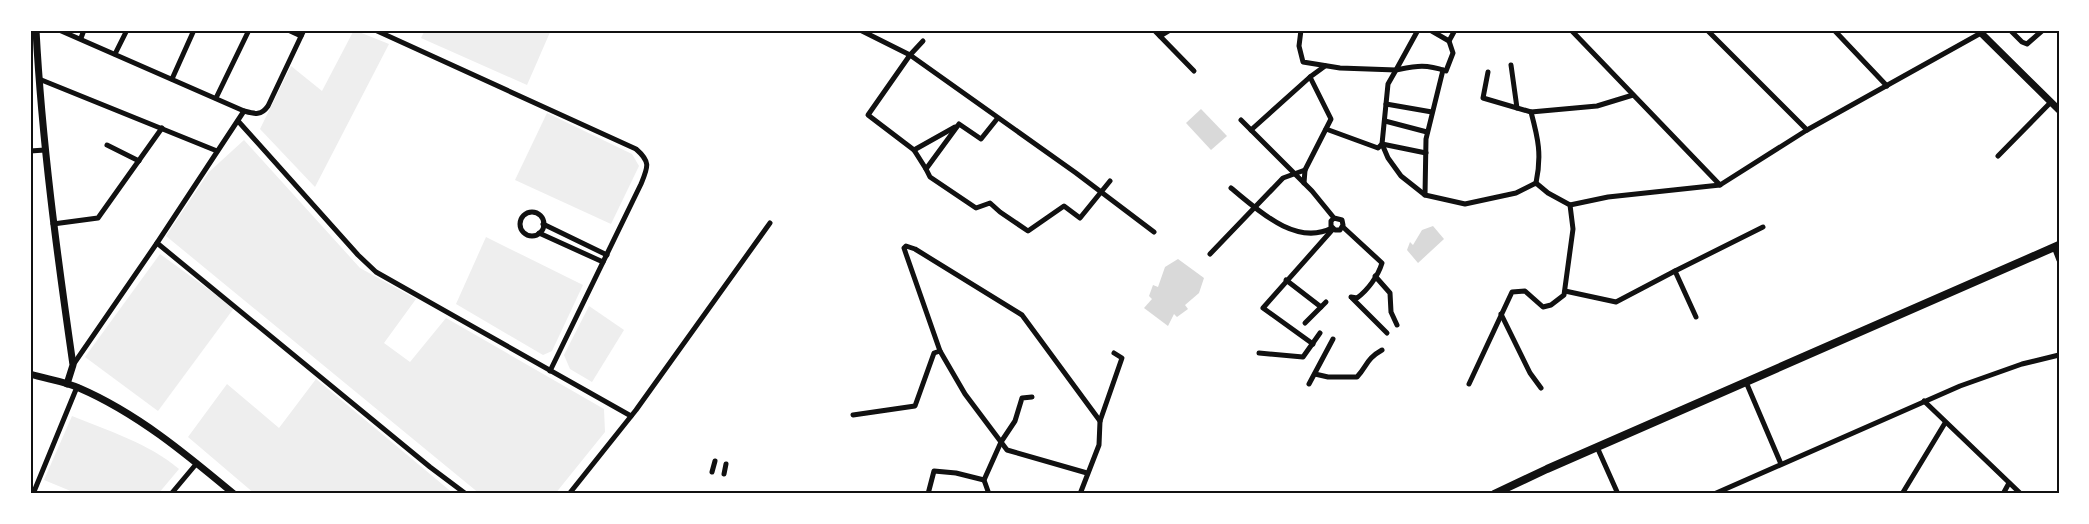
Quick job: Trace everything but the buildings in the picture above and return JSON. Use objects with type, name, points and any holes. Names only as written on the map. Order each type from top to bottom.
[{"type":"main road","points":[[1494,494],[2056,246]]},
{"type":"street","points":[[36,30],[53,224],[73,365]]},
{"type":"street","points":[[59,30],[244,111],[257,114],[265,110],[304,30]]},
{"type":"street","points":[[81,38],[84,30]]},
{"type":"street","points":[[115,54],[127,30]]},
{"type":"street","points":[[172,79],[194,30]]},
{"type":"street","points":[[216,98],[249,30]]},
{"type":"street","points":[[288,30],[301,36]]},
{"type":"street","points":[[375,30],[636,149],[644,156],[647,168],[550,371]]},
{"type":"street","points":[[860,30],[910,55],[1154,232]]},
{"type":"street","points":[[1154,30],[1194,72]]},
{"type":"street","points":[[1160,36],[1170,30]]},
{"type":"street","points":[[1301,30],[1299,46],[1303,62],[1325,66],[1396,70],[1418,66],[1446,71],[1453,53],[1449,41],[1430,30]]},
{"type":"street","points":[[1418,30],[1388,84],[1382,144],[1388,158],[1401,176],[1425,195],[1465,204],[1516,193],[1536,183]]},
{"type":"street","points":[[1449,41],[1455,30]]},
{"type":"street","points":[[1571,30],[1720,184]]},
{"type":"street","points":[[1707,30],[1807,130]]},
{"type":"street","points":[[1834,30],[1887,86]]},
{"type":"street","points":[[2010,30],[2025,44],[2043,30]]},
{"type":"street","points":[[1536,183],[1570,205],[1608,197],[1720,184],[1807,130],[1979,32],[2059,110]]},
{"type":"street","points":[[923,41],[910,55],[868,115],[914,150],[930,177],[976,208],[990,203],[1028,231],[1064,206],[1080,218],[1110,182]]},
{"type":"street","points":[[30,68],[38,64]]},
{"type":"street","points":[[1511,65],[1517,108]]},
{"type":"street","points":[[1251,130],[1325,66]]},
{"type":"street","points":[[1425,195],[1427,132],[1443,70]]},
{"type":"street","points":[[1488,72],[1483,98],[1531,112],[1597,106],[1633,95]]},
{"type":"street","points":[[1304,183],[1305,170],[1331,119],[1310,77]]},
{"type":"street","points":[[39,79],[217,151]]},
{"type":"street","points":[[1998,156],[2051,102]]},
{"type":"street","points":[[1386,104],[1432,112]]},
{"type":"street","points":[[67,384],[73,365],[244,111]]},
{"type":"street","points":[[1531,112],[1539,142],[1539,167],[1536,183]]},
{"type":"street","points":[[958,124],[981,139],[997,119]]},
{"type":"street","points":[[1241,120],[1304,183],[1334,218],[1342,220],[1343,227],[1382,263],[1380,270],[1365,292],[1357,298],[1352,297],[1388,333]]},
{"type":"street","points":[[238,121],[369,266],[631,416]]},
{"type":"street","points":[[1385,121],[1427,132]]},
{"type":"street","points":[[914,150],[958,124]]},
{"type":"street","points":[[926,169],[958,124]]},
{"type":"street","points":[[53,224],[98,218],[162,128]]},
{"type":"street","points":[[1326,129],[1378,148],[1382,144]]},
{"type":"street","points":[[107,144],[138,161]]},
{"type":"street","points":[[1382,144],[1426,153]]},
{"type":"street","points":[[30,151],[45,150]]},
{"type":"street","points":[[1210,254],[1283,178],[1305,170]]},
{"type":"street","points":[[1231,188],[1281,227],[1308,232],[1323,232],[1332,229],[1338,231],[1343,227]]},
{"type":"street","points":[[1469,384],[1512,292],[1525,291],[1543,307],[1551,305],[1564,295],[1573,229],[1570,205]]},
{"type":"street","points":[[534,212],[541,217],[543,224],[539,233],[532,236],[524,233],[520,226],[521,219],[527,213],[534,212]]},
{"type":"street","points":[[1332,229],[1330,224],[1334,218]]},
{"type":"street","points":[[569,494],[631,416],[770,223]]},
{"type":"street","points":[[543,224],[607,255]]},
{"type":"street","points":[[1565,291],[1616,302],[1764,227]]},
{"type":"street","points":[[1313,344],[1263,308],[1332,229]]},
{"type":"street","points":[[539,233],[603,262]]},
{"type":"street","points":[[157,243],[466,494]]},
{"type":"street","points":[[1087,473],[1007,450],[965,394],[940,351],[904,248],[906,246],[915,249],[1022,315],[1100,421]]},
{"type":"street","points":[[2056,246],[2059,260]]},
{"type":"street","points":[[1675,271],[1696,317]]},
{"type":"street","points":[[1375,276],[1390,293],[1391,312],[1397,325]]},
{"type":"street","points":[[1287,280],[1324,304],[1305,323]]},
{"type":"street","points":[[1501,314],[1530,373],[1541,388]]},
{"type":"street","points":[[1259,353],[1303,357],[1320,333]]},
{"type":"street","points":[[1309,384],[1333,339]]},
{"type":"street","points":[[1315,374],[1328,377],[1357,376],[1363,370],[1369,357],[1382,350]]},
{"type":"street","points":[[853,415],[915,406],[934,353],[940,351]]},
{"type":"street","points":[[1080,494],[1100,445],[1100,421],[1122,358],[1114,353]]},
{"type":"street","points":[[1713,494],[1989,374],[2059,355]]},
{"type":"street","points":[[30,374],[77,387],[135,417],[234,494]]},
{"type":"street","points":[[1746,382],[1781,464]]},
{"type":"street","points":[[33,494],[77,387]]},
{"type":"street","points":[[989,494],[984,480],[1001,442],[1015,421],[1022,398],[1032,397]]},
{"type":"street","points":[[1924,401],[2020,494]]},
{"type":"street","points":[[1902,494],[1946,423]]},
{"type":"street","points":[[1597,447],[1618,494]]},
{"type":"street","points":[[712,472],[715,461]]},
{"type":"street","points":[[171,494],[197,463]]},
{"type":"street","points":[[724,474],[726,464]]},
{"type":"street","points":[[928,494],[934,471],[956,473],[984,480]]},
{"type":"street","points":[[2002,494],[2009,483]]},
{"type":"shaded area","points":[[354,30],[389,44],[315,187],[260,129],[291,66],[322,91]]},
{"type":"shaded area","points":[[425,30],[551,30],[527,85],[421,38]]},
{"type":"shaded area","points":[[1201,109],[1227,136],[1211,150],[1186,123]]},
{"type":"shaded area","points":[[547,113],[632,154],[639,166],[611,224],[515,180]]},
{"type":"shaded area","points":[[244,140],[360,268],[416,299],[384,343],[410,362],[446,318],[604,409],[605,432],[555,494],[480,494],[166,236],[209,172]]},
{"type":"shaded area","points":[[1433,226],[1444,239],[1418,263],[1407,250],[1410,242],[1413,245],[1422,230]]},
{"type":"shaded area","points":[[486,237],[583,285],[552,351],[543,355],[456,304]]},
{"type":"shaded area","points":[[160,254],[234,308],[158,411],[85,357]]},
{"type":"shaded area","points":[[1178,259],[1204,278],[1199,293],[1185,305],[1188,309],[1177,317],[1174,314],[1168,326],[1144,308],[1152,299],[1149,296],[1153,285],[1158,287],[1165,267]]},
{"type":"shaded area","points":[[589,306],[624,330],[592,382],[570,369],[564,355]]},
{"type":"shaded area","points":[[316,379],[454,494],[255,494],[188,437],[227,384],[279,428]]},
{"type":"shaded area","points":[[72,416],[141,445],[179,469],[158,494],[78,494],[44,480]]}]
